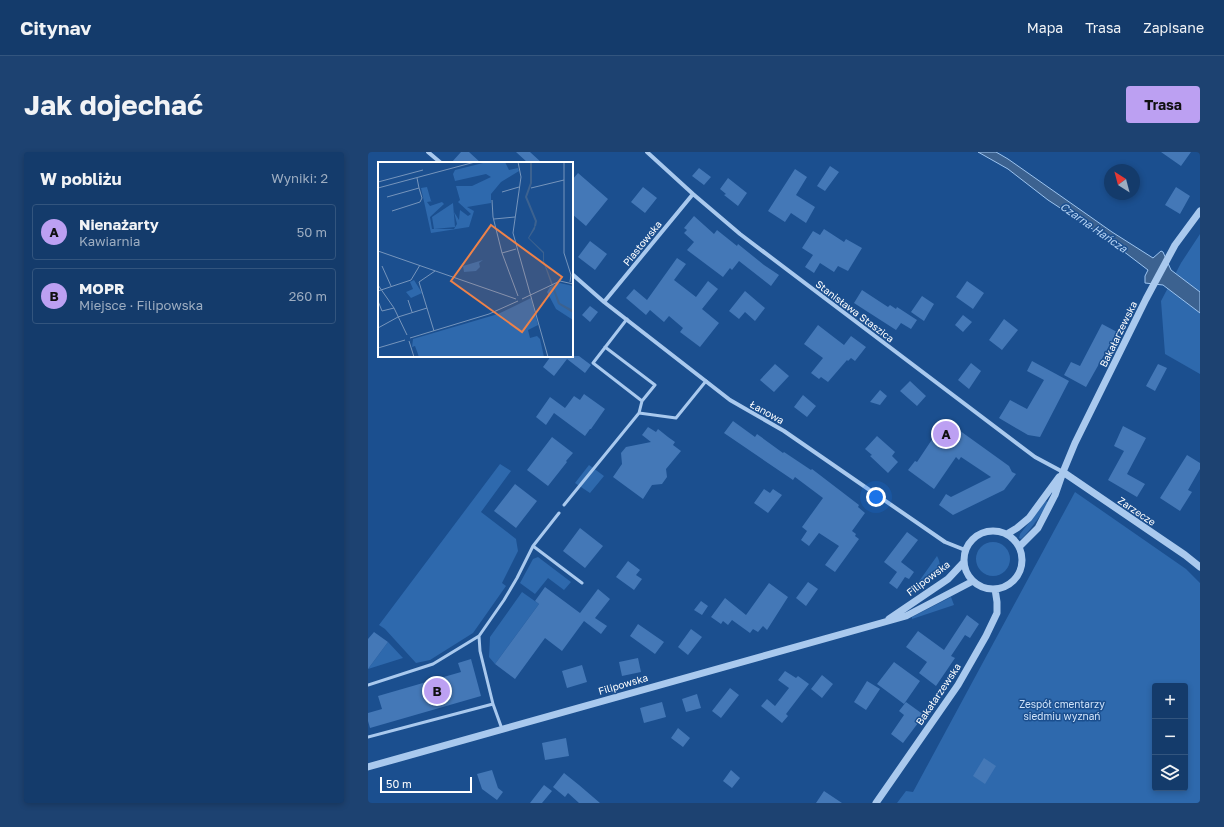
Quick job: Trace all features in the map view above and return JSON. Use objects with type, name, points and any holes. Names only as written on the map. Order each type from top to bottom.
[{"type":"street","points":[[428,152],[440,162]]},
{"type":"street","name":"Stanisława Staszica","points":[[647,152],[740,234],[1035,457],[1063,472]]},
{"type":"street","name":"Piastowska","points":[[604,302],[693,194]]},
{"type":"street","name":"Bakałarzewska","points":[[1019,547],[1038,528],[1056,495],[1063,472],[1075,443],[1146,299],[1176,245],[1200,211]]},
{"type":"street","name":"Łanowa","points":[[573,275],[604,302],[730,400],[784,430],[945,542],[965,550]]},
{"type":"street","name":"Bakałarzewska","points":[[1007,534],[1029,518],[1063,472]]},
{"type":"street","name":"Zarzecze","points":[[1063,472],[1185,555],[1200,567]]},
{"type":"street","points":[[990,530],[1007,534],[1012,537],[1019,547],[1022,560],[1018,574],[1012,582],[1004,587],[995,589],[983,587],[968,576],[964,563],[965,550],[974,536],[982,532],[990,530]]},
{"type":"street","name":"Filipowska","points":[[884,622],[948,578],[964,563]]},
{"type":"street","name":"Filipowska","points":[[368,767],[502,728],[906,616],[973,581]]},
{"type":"street","name":"Bakałarzewska","points":[[876,803],[958,685],[986,636],[997,613],[995,589]]},
{"type":"lane","points":[[627,319],[593,363],[642,401]]},
{"type":"lane","points":[[564,505],[639,413],[642,401],[655,385],[605,347]]},
{"type":"lane","points":[[639,413],[676,418],[706,381]]},
{"type":"lane","points":[[368,685],[432,664],[480,636],[514,584],[533,546],[559,513]]},
{"type":"lane","points":[[533,546],[582,583]]},
{"type":"lane","points":[[480,636],[480,651],[502,728]]},
{"type":"lane","points":[[368,737],[494,704]]},
{"type":"green space","points":[[1200,234],[1200,374],[1165,354],[1161,301],[1181,263]]},
{"type":"green space","points":[[500,464],[511,471],[481,512],[516,539],[518,551],[502,583],[506,586],[473,633],[430,660],[416,663],[385,629],[379,625]]},
{"type":"green space","points":[[589,465],[604,476],[590,493],[575,483]]},
{"type":"green space","name":"Zespół cmentarzy siedmiu wyznań","points":[[1075,492],[1186,569],[1200,583],[1200,803],[897,803],[906,791],[913,792]]},
{"type":"green space","points":[[1046,501],[1049,503],[1036,522],[1021,539],[1019,538],[1020,534]]},
{"type":"green space","points":[[990,542],[996,542],[1000,543],[1007,549],[1010,559],[1009,566],[1003,573],[996,576],[990,576],[986,575],[979,569],[976,562],[976,556],[977,552],[983,545]]},
{"type":"green space","points":[[937,556],[940,563],[937,574],[928,583],[910,594]]},
{"type":"green space","points":[[538,557],[571,582],[564,590],[548,578],[535,594],[520,583],[533,559]]},
{"type":"green space","points":[[522,592],[539,604],[495,664],[489,657],[490,637]]},
{"type":"green space","points":[[951,597],[954,605],[912,619],[912,617]]},
{"type":"green space","points":[[388,642],[403,658],[368,669]]},
{"type":"water","name":"Czarna Hańcza","points":[[978,152],[996,152],[1008,159],[1112,232],[1153,258],[1161,251],[1163,252],[1171,270],[1200,292],[1200,313],[1163,285],[1145,283],[1145,276],[1148,270],[1106,238],[1048,200],[1008,169]]},
{"type":"building","points":[[461,152],[469,152],[480,162],[452,162]]},
{"type":"building","points":[[516,152],[530,152],[541,162],[527,162]]},
{"type":"building","points":[[1161,152],[1191,152],[1181,166]]},
{"type":"building","points":[[830,166],[839,172],[825,191],[817,186]]},
{"type":"building","points":[[699,168],[711,177],[704,185],[692,176]]},
{"type":"building","points":[[795,169],[807,177],[796,195],[815,207],[806,223],[791,213],[785,222],[768,211]]},
{"type":"building","points":[[578,173],[608,199],[586,226],[573,215],[573,179]]},
{"type":"building","points":[[728,178],[747,193],[738,206],[724,195],[726,194],[720,189]]},
{"type":"building","points":[[643,187],[657,198],[645,213],[631,202]]},
{"type":"building","points":[[1176,187],[1190,196],[1180,214],[1165,205]]},
{"type":"building","points":[[694,216],[714,234],[717,230],[737,246],[738,244],[779,275],[771,286],[739,261],[732,270],[730,268],[723,277],[687,250],[694,242],[684,233],[687,230],[684,228]]},
{"type":"building","points":[[824,229],[844,242],[846,239],[862,248],[848,271],[838,266],[834,272],[820,263],[814,273],[805,267],[813,255],[802,248],[813,231],[820,235]]},
{"type":"building","points":[[590,241],[607,254],[595,270],[578,257]]},
{"type":"building","points":[[677,258],[686,264],[674,280],[696,297],[708,281],[718,289],[702,309],[719,323],[700,347],[680,332],[683,328],[669,316],[664,322],[650,310],[646,315],[626,298],[634,289],[647,300]]},
{"type":"building","points":[[967,281],[984,293],[973,309],[956,297]]},
{"type":"building","points":[[862,290],[888,307],[890,305],[896,309],[897,307],[917,320],[911,329],[901,323],[896,330],[854,303]]},
{"type":"building","points":[[745,291],[765,308],[755,321],[745,312],[739,319],[729,311]]},
{"type":"building","points":[[922,296],[934,304],[924,321],[911,312]]},
{"type":"building","points":[[590,306],[598,312],[590,322],[582,315]]},
{"type":"building","points":[[963,315],[972,322],[963,332],[955,325]]},
{"type":"building","points":[[1004,319],[1018,330],[1002,350],[989,340]]},
{"type":"building","points":[[1102,324],[1117,332],[1086,387],[1064,375],[1071,362],[1080,366]]},
{"type":"building","points":[[818,325],[844,345],[851,336],[866,347],[855,361],[851,358],[848,361],[847,360],[828,382],[821,377],[819,379],[811,373],[823,358],[804,344]]},
{"type":"building","points":[[573,356],[579,356],[591,365],[585,373],[567,359],[554,376],[543,367],[550,357]]},
{"type":"building","points":[[1032,361],[1069,381],[1040,437],[1028,435],[999,418],[1010,400],[1027,409],[1044,380],[1027,371]]},
{"type":"building","points":[[971,363],[981,371],[969,389],[958,380]]},
{"type":"building","points":[[775,364],[789,376],[774,392],[760,380]]},
{"type":"building","points":[[1158,364],[1167,368],[1155,391],[1146,386]]},
{"type":"building","points":[[910,381],[926,396],[917,406],[900,391]]},
{"type":"building","points":[[880,390],[887,396],[880,405],[870,402]]},
{"type":"building","points":[[584,394],[605,409],[585,436],[554,413],[546,425],[536,417],[550,397],[565,408],[574,396],[580,400]]},
{"type":"building","points":[[803,395],[816,406],[807,417],[794,407]]},
{"type":"building","points":[[945,420],[1009,466],[1012,472],[1016,474],[1004,490],[953,515],[939,505],[946,494],[951,497],[991,477],[961,457],[959,460],[956,457],[934,489],[908,470],[915,461],[917,462]]},
{"type":"building","points":[[733,421],[755,437],[757,434],[783,453],[784,452],[811,470],[812,469],[859,505],[858,507],[865,513],[852,531],[859,539],[835,572],[825,565],[839,546],[819,533],[809,546],[801,540],[807,531],[802,527],[823,498],[795,477],[793,480],[724,433]]},
{"type":"building","points":[[1123,426],[1146,438],[1127,474],[1145,484],[1137,497],[1108,480],[1124,451],[1114,446]]},
{"type":"building","points":[[648,427],[656,432],[658,429],[675,442],[673,445],[681,451],[666,469],[667,477],[662,484],[652,485],[643,499],[613,477],[622,464],[621,453],[626,447],[651,442],[642,435]]},
{"type":"building","points":[[877,436],[895,452],[892,456],[898,462],[888,473],[870,456],[872,455],[865,449]]},
{"type":"building","points":[[552,437],[573,453],[548,486],[527,470]]},
{"type":"building","points":[[1187,455],[1200,463],[1200,469],[1188,490],[1192,492],[1180,511],[1160,498]]},
{"type":"building","points":[[515,484],[537,501],[516,528],[494,511]]},
{"type":"building","points":[[764,489],[770,493],[773,489],[782,495],[768,513],[754,503]]},
{"type":"building","points":[[580,528],[603,546],[585,568],[563,551]]},
{"type":"building","points":[[907,532],[918,540],[901,562],[914,572],[909,579],[905,577],[897,589],[889,583],[897,572],[884,562]]},
{"type":"building","points":[[628,561],[640,570],[636,575],[642,579],[634,590],[616,577]]},
{"type":"building","points":[[808,582],[818,589],[806,606],[796,598]]},
{"type":"building","points":[[769,583],[788,597],[767,630],[763,626],[758,632],[753,629],[750,633],[732,620],[728,625],[723,621],[721,624],[711,617],[725,598],[746,615]]},
{"type":"building","points":[[545,587],[580,613],[598,589],[610,599],[595,618],[607,626],[601,634],[584,621],[562,651],[545,638],[515,679],[495,664],[539,604],[535,601]]},
{"type":"building","points":[[701,601],[708,606],[702,615],[694,610]]},
{"type":"building","points":[[967,615],[979,624],[970,638],[965,635],[951,656],[955,658],[936,686],[919,673],[927,662],[906,647],[918,631],[944,650]]},
{"type":"building","points":[[638,624],[664,642],[655,654],[630,636]]},
{"type":"building","points":[[691,629],[702,637],[688,655],[678,647]]},
{"type":"building","points":[[374,632],[388,642],[368,669],[368,639]]},
{"type":"building","points":[[638,658],[641,672],[622,676],[619,662]]},
{"type":"building","points":[[471,659],[481,696],[370,728],[368,713],[382,709],[378,696],[461,672],[458,663]]},
{"type":"building","points":[[894,662],[920,681],[904,704],[877,684]]},
{"type":"building","points":[[582,665],[587,682],[567,688],[562,671]]},
{"type":"building","points":[[785,671],[796,678],[798,676],[809,684],[786,714],[788,716],[782,723],[761,706],[767,699],[775,706],[789,688],[778,680]]},
{"type":"building","points":[[822,675],[833,684],[822,698],[811,689]]},
{"type":"building","points":[[867,681],[880,689],[866,710],[854,702]]},
{"type":"building","points":[[730,688],[739,695],[721,718],[712,711]]},
{"type":"building","points":[[697,694],[701,708],[686,712],[682,699]]},
{"type":"building","points":[[662,702],[666,717],[644,723],[640,708]]},
{"type":"building","points":[[906,702],[924,715],[903,743],[891,734],[904,715],[899,711]]},
{"type":"building","points":[[678,728],[690,738],[683,747],[671,738]]},
{"type":"building","points":[[566,738],[569,756],[545,760],[542,743]]},
{"type":"building","points":[[984,758],[996,766],[985,784],[973,776]]},
{"type":"building","points":[[492,770],[498,788],[503,792],[497,800],[482,789],[477,774]]},
{"type":"building","points":[[731,770],[740,778],[732,788],[723,781]]},
{"type":"building","points":[[564,773],[600,803],[579,803],[568,793],[565,797],[553,787]]},
{"type":"building","points":[[544,785],[552,791],[542,803],[530,803]]},
{"type":"building","points":[[824,791],[842,803],[816,803]]},
{"type":"place","name":"Nienażarty","points":[[946,434]]},
{"type":"place","name":"MOPR","points":[[437,691]]}]
